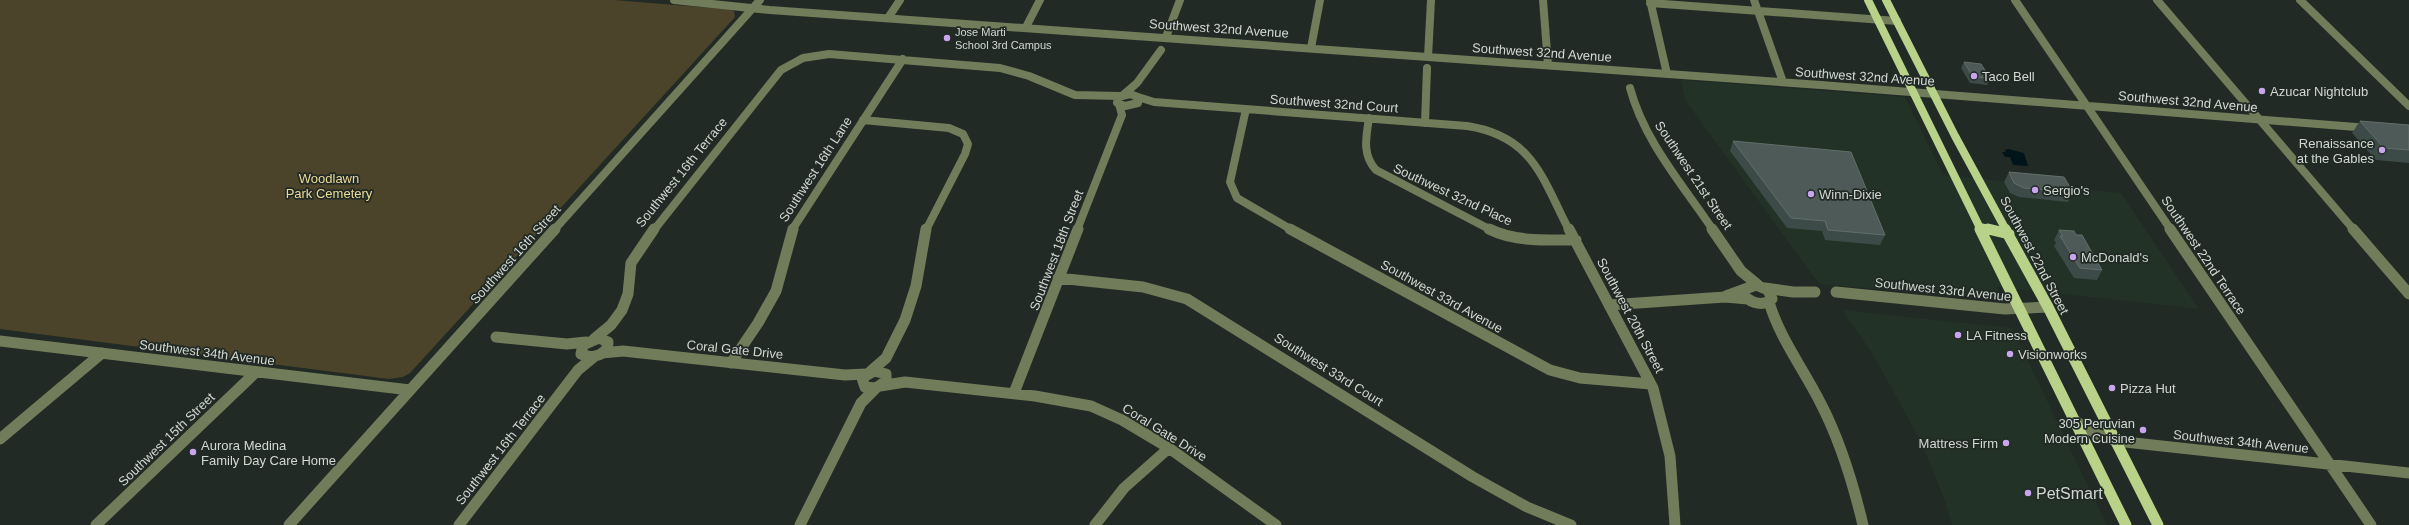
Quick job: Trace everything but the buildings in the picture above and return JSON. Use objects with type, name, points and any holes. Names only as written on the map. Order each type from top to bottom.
[{"type":"main road","points":[[1868,0],[2126,525]]},
{"type":"main road","name":"Southwest 22nd Street","points":[[1886,0],[1934,94],[2048,307],[2158,525]]},
{"type":"main road","points":[[1980,227],[2009,234]]},
{"type":"street","name":"Southwest 32nd Avenue","points":[[674,0],[757,4],[888,18],[1783,82],[2379,128]]},
{"type":"street","points":[[888,18],[900,0]]},
{"type":"street","points":[[1026,28],[1040,0]]},
{"type":"street","points":[[1166,37],[1180,0]]},
{"type":"street","points":[[1311,48],[1320,0]]},
{"type":"street","points":[[1428,57],[1431,0]]},
{"type":"street","points":[[1543,0],[1548,65]]},
{"type":"street","points":[[1754,0],[1783,82]]},
{"type":"street","name":"Southwest 22nd Terrace","points":[[2015,0],[2371,525]]},
{"type":"street","points":[[2157,0],[2409,294]]},
{"type":"street","points":[[2300,0],[2409,106]]},
{"type":"street","points":[[1667,74],[1650,2],[1896,21]]},
{"type":"street","name":"Southwest 16th Street","points":[[289,525],[757,4]]},
{"type":"street","points":[[903,59],[1009,69],[1063,91],[1097,97],[1120,99],[1137,83],[1161,50]]},
{"type":"street","name":"Southwest 16th Terrace","points":[[459,525],[578,370],[599,355],[607,342],[611,326],[625,302],[631,263],[643,243],[780,70],[805,57],[829,54],[903,59]]},
{"type":"street","name":"Southwest 16th Lane","points":[[731,363],[772,299],[780,280],[788,238],[796,221],[903,59]]},
{"type":"street","points":[[1425,123],[1427,68]]},
{"type":"street","points":[[1135,100],[1137,83]]},
{"type":"street","name":"Southwest 21st Street","points":[[1630,88],[1636,111],[1654,142],[1743,273],[1762,287]]},
{"type":"street","points":[[1120,99],[1122,115]]},
{"type":"street","name":"Southwest 32nd Court","points":[[1120,99],[1479,128],[1510,138]]},
{"type":"street","name":"Southwest 18th Street","points":[[1014,393],[1122,115],[1135,100]]},
{"type":"street","name":"Southwest 33rd Avenue","points":[[1246,109],[1230,176],[1233,192],[1242,202],[1255,211],[1540,365],[1560,373],[1580,378],[1651,384]]},
{"type":"street","name":"Southwest 32nd Place","points":[[1369,118],[1365,153],[1372,167],[1384,176],[1504,235],[1532,240],[1576,240]]},
{"type":"street","points":[[800,525],[862,401],[865,378],[886,358],[912,303],[927,225],[965,154],[968,144],[965,136],[959,131],[943,127],[863,120]]},
{"type":"street","name":"Southwest 20th Street","points":[[1510,138],[1520,146],[1533,161],[1651,384],[1663,419],[1670,456],[1674,488],[1675,525]]},
{"type":"street","points":[[1743,273],[1743,295],[1773,318]]},
{"type":"street","name":"Southwest 33rd Court","points":[[1058,278],[1149,288],[1188,299],[1479,480],[1533,510],[1571,525]]},
{"type":"street","points":[[1724,297],[1743,288],[1762,287],[1793,292],[1814,292]]},
{"type":"street","points":[[1762,287],[1771,293],[1773,318],[1826,413],[1846,466],[1862,525]]},
{"type":"street","points":[[1609,305],[1724,297],[1751,301],[1771,300],[1793,292]]},
{"type":"street","name":"Southwest 33rd Avenue","points":[[1836,292],[2021,310],[2048,307]]},
{"type":"street","name":"Southwest 16th Terrace","points":[[578,370],[585,347],[611,326]]},
{"type":"street","points":[[496,337],[585,347],[607,342]]},
{"type":"street","name":"Southwest 34th Avenue","points":[[0,341],[255,373],[410,390]]},
{"type":"street","name":"Coral Gate Drive","points":[[607,342],[623,351]]},
{"type":"street","name":"Coral Gate Drive","points":[[585,347],[599,355],[623,351],[865,378],[885,374],[905,382],[1066,400],[1096,408],[1132,425],[1168,448],[1276,525]]},
{"type":"street","points":[[0,439],[102,353]]},
{"type":"street","points":[[862,401],[886,381],[886,358]]},
{"type":"street","name":"Southwest 15th Street","points":[[96,525],[255,373]]},
{"type":"street","points":[[865,378],[878,387]]},
{"type":"street","name":"Coral Gate Drive","points":[[878,387],[905,382]]},
{"type":"street","name":"Southwest 34th Avenue","points":[[2075,421],[2097,434],[2116,441],[2409,473]]},
{"type":"street","points":[[1095,525],[1124,488],[1168,448]]},
{"type":"shaded area","points":[[1681,80],[1905,97],[1943,175],[2121,193],[2199,309],[1997,287],[2002,300],[1819,284],[1685,100]]},
{"type":"shaded area","points":[[2008,149],[2024,153],[2028,166],[2013,165],[2010,157],[2005,157],[2002,152],[2006,152],[2005,150]]},
{"type":"shaded area","points":[[1842,310],[2012,328],[2107,525],[1952,525],[1945,501],[1919,438],[1872,353]]},
{"type":"green space","name":"Woodlawn Park Cemetery","points":[[0,0],[614,0],[725,9],[734,11],[735,17],[410,373],[403,377],[389,379],[0,329]]},
{"type":"place","name":"Jose Marti School 3rd Campus","points":[[947,38]]},
{"type":"place","name":"Taco Bell","points":[[1974,76]]},
{"type":"place","name":"Azucar Nightclub","points":[[2262,91]]},
{"type":"place","name":"Renaissance at the Gables","points":[[2382,150]]},
{"type":"place","name":"Sergio's","points":[[2035,190]]},
{"type":"place","name":"Winn-Dixie","points":[[1811,194]]},
{"type":"place","name":"McDonald's","points":[[2073,257]]},
{"type":"place","name":"LA Fitness","points":[[1958,335]]},
{"type":"place","name":"Visionworks","points":[[2010,354]]},
{"type":"place","name":"Pizza Hut","points":[[2112,388]]},
{"type":"place","name":"305 Peruvian Modern Cuisine","points":[[2143,430]]},
{"type":"place","name":"Mattress Firm","points":[[2006,443]]},
{"type":"place","name":"Aurora Medina Family Day Care Home","points":[[193,452]]},
{"type":"place","name":"PetSmart","points":[[2028,493]]}]
